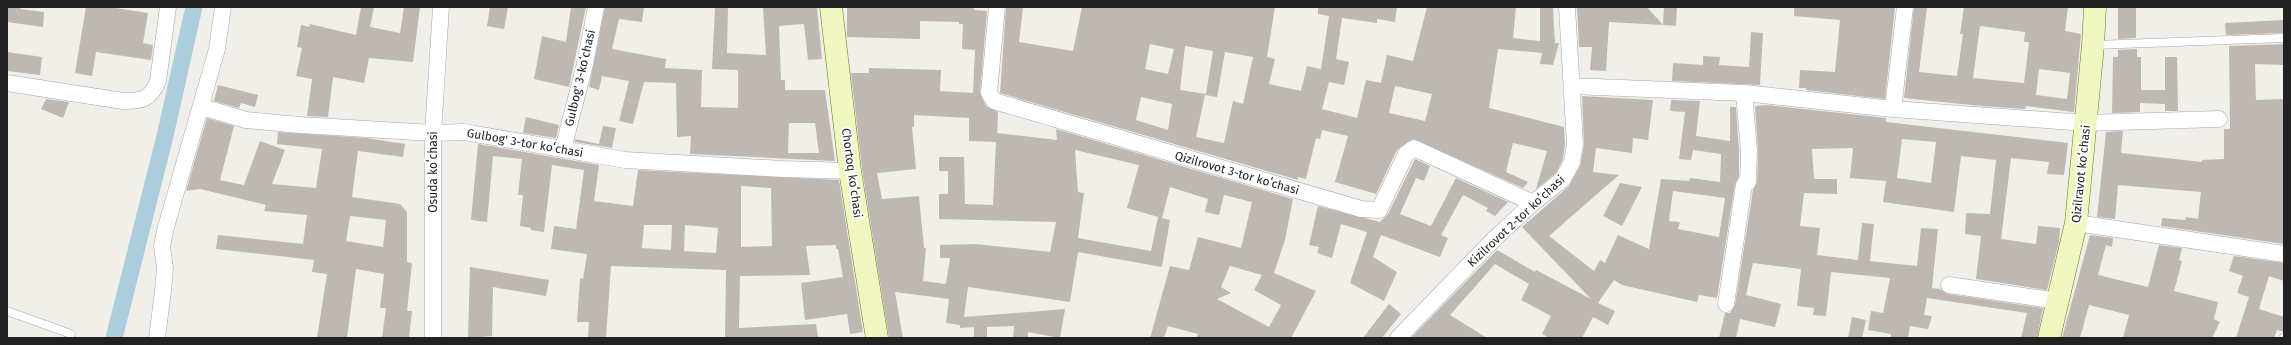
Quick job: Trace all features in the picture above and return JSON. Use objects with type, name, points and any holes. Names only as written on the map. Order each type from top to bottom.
[{"type":"street","points":[[7,82],[123,101],[136,101],[146,98],[153,93],[158,81],[168,7]]},
{"type":"street","points":[[157,338],[165,268],[162,246],[166,227],[202,107],[217,49],[223,7]]},
{"type":"street","name":"Osuda koʻchasi","points":[[433,338],[433,133],[441,7]]},
{"type":"street","name":"Gulbog' 3-koʻchasi","points":[[563,149],[585,64],[596,7]]},
{"type":"street","name":"Chortoq koʻchasi","points":[[831,7],[850,171],[877,338]]},
{"type":"street","name":"Qizilrovot 3-tor koʻchasi","points":[[997,7],[989,93],[994,101],[1361,210],[1379,210],[1406,154],[1414,148],[1533,203]]},
{"type":"street","name":"Kizilrovot 2-tor koʻchasi","points":[[1398,338],[1493,240],[1533,203],[1563,179],[1572,162],[1575,145],[1567,7]]},
{"type":"street","points":[[1893,109],[1905,7]]},
{"type":"street","name":"Qizilravot koʻchasi","points":[[2049,338],[2076,223],[2093,45],[2095,7]]},
{"type":"street","points":[[1572,86],[1744,93],[1893,109],[2086,123],[2219,119]]},
{"type":"street","points":[[1726,304],[1744,185],[1748,182],[1749,151],[1744,93]]},
{"type":"street","name":"Gulbog' 3-tor koʻchasi","points":[[202,107],[246,120],[433,133],[464,132],[625,160],[782,169],[850,171]]},
{"type":"street","points":[[2076,223],[2284,254]]},
{"type":"street","points":[[1949,285],[2058,301]]},
{"type":"lane","points":[[2093,45],[2284,38]]},
{"type":"lane","points":[[7,310],[71,334]]},
{"type":"building","points":[[7,7],[21,7],[20,9],[44,12],[43,27],[7,22]]},
{"type":"building","points":[[86,7],[109,7],[148,13],[143,43],[153,45],[151,60],[96,52],[92,76],[75,73]]},
{"type":"building","points":[[361,7],[374,7],[370,27],[400,33],[404,7],[420,7],[413,62],[369,58],[364,83],[333,77],[328,117],[307,116],[312,79],[296,76],[302,48],[297,47],[301,25],[309,27],[310,24],[356,35]]},
{"type":"building","points":[[490,7],[508,7],[504,29],[487,26]]},
{"type":"building","points":[[571,7],[586,7],[569,87],[534,79],[542,36],[566,42]]},
{"type":"building","points":[[605,7],[644,7],[642,22],[619,19],[612,49],[666,59],[665,68],[702,70],[701,107],[738,108],[738,70],[712,69],[715,7],[728,7],[727,53],[766,55],[763,7],[817,7],[822,59],[808,60],[804,24],[779,26],[781,80],[785,80],[785,90],[825,90],[835,161],[690,154],[691,136],[677,137],[676,83],[644,82],[633,124],[619,121],[629,81],[602,76],[599,90],[589,87]],"holes":[[[789,123],[815,123],[819,153],[788,153]]]},
{"type":"building","points":[[847,7],[974,7],[974,10],[987,11],[980,93],[986,106],[998,112],[997,133],[1057,140],[1056,129],[1293,199],[1285,240],[1274,273],[1316,291],[1291,338],[1196,338],[1198,334],[1168,326],[1164,338],[1150,338],[1170,266],[1189,270],[1198,237],[1241,248],[1252,202],[1224,195],[1219,215],[1205,212],[1208,199],[1170,187],[1162,218],[1170,220],[1162,267],[1078,252],[1070,302],[968,287],[964,317],[1065,309],[1060,338],[1028,332],[1028,338],[1013,338],[1014,326],[987,327],[987,338],[974,338],[974,327],[960,328],[960,325],[946,323],[949,299],[895,292],[903,338],[889,338],[862,169],[851,73],[869,73],[869,68],[941,70],[940,91],[973,93],[975,50],[962,49],[963,24],[959,24],[959,22],[920,21],[920,39],[847,37]],"holes":[[[914,115],[969,118],[969,141],[996,142],[993,205],[965,204],[964,157],[939,157],[939,171],[948,171],[948,194],[939,194],[939,219],[1056,222],[1050,252],[975,244],[940,245],[940,258],[950,258],[946,284],[923,281],[926,248],[924,248],[919,196],[882,199],[877,173],[916,169],[912,127],[914,127]],[[1075,150],[1139,165],[1127,208],[1158,217],[1151,251],[1078,238],[1084,193],[1078,192]],[[1230,266],[1262,275],[1254,290],[1281,305],[1269,327],[1217,299],[1231,293],[1221,287]]]},
{"type":"building","points":[[1006,7],[1023,7],[1019,42],[1073,51],[1082,7],[1275,7],[1267,57],[1275,59],[1269,84],[1301,91],[1307,66],[1321,69],[1329,16],[1318,14],[1318,7],[1397,7],[1395,22],[1377,19],[1377,23],[1342,18],[1336,59],[1349,62],[1344,85],[1329,82],[1322,109],[1357,118],[1366,80],[1381,83],[1387,55],[1413,61],[1427,7],[1516,7],[1513,38],[1540,41],[1540,7],[1553,7],[1555,43],[1559,43],[1553,65],[1540,64],[1542,53],[1498,49],[1489,108],[1564,127],[1565,144],[1563,159],[1556,173],[1536,189],[1547,151],[1513,143],[1506,172],[1528,182],[1523,188],[1413,139],[1397,150],[1376,194],[1335,182],[1348,136],[1322,130],[1320,139],[1316,138],[1306,179],[1298,177],[1298,180],[1000,93]],"holes":[[[1150,44],[1174,49],[1168,74],[1145,69]],[[1185,46],[1213,51],[1206,94],[1180,90]],[[1225,52],[1253,57],[1243,104],[1233,101],[1224,143],[1196,137],[1205,95],[1217,97]],[[1395,86],[1432,94],[1425,121],[1389,113]],[[1141,97],[1172,104],[1168,130],[1136,120]]]},
{"type":"building","points":[[1577,7],[1647,7],[1663,25],[1609,22],[1606,71],[1590,70],[1592,47],[1579,47]]},
{"type":"building","points":[[1664,7],[1677,7],[1676,26],[1663,25]]},
{"type":"building","points":[[1794,7],[1895,7],[1885,99],[1799,88],[1800,70],[1835,72],[1840,20],[1794,16]]},
{"type":"building","points":[[1914,7],[1927,7],[1919,72],[1957,76],[1963,34],[1960,34],[1964,7],[2068,7],[2065,31],[2081,34],[2074,112],[2026,106],[2025,109],[1904,98]],"holes":[[[1980,26],[2025,32],[2024,42],[2029,42],[2024,83],[1973,78]],[[2039,69],[2070,73],[2067,99],[2036,95]]]},
{"type":"building","points":[[2118,7],[2136,7],[2136,38],[2118,39]]},
{"type":"building","points":[[2284,20],[2284,33],[2226,35],[2225,23]]},
{"type":"building","points":[[1751,32],[1763,33],[1760,85],[1672,81],[1673,63],[1703,65],[1703,56],[1720,57],[1719,65],[1749,67]]},
{"type":"building","points":[[2284,44],[2284,65],[2255,64],[2256,100],[2284,99],[2284,244],[2161,226],[2162,218],[2185,220],[2186,217],[2198,219],[2201,192],[2118,185],[2115,219],[2097,217],[2106,132],[2123,131],[2121,153],[2202,162],[2202,160],[2224,159],[2224,129],[2230,129],[2229,46]]},
{"type":"building","points":[[2137,49],[2137,57],[2141,57],[2141,90],[2165,90],[2165,57],[2177,57],[2178,111],[2165,111],[2165,104],[2140,103],[2140,112],[2112,113],[2113,57],[2118,57],[2118,50]]},
{"type":"building","points":[[7,52],[42,57],[40,75],[7,71]]},
{"type":"building","points":[[218,85],[258,95],[255,107],[241,103],[239,108],[214,101]]},
{"type":"building","points":[[1582,96],[1653,100],[1648,140],[1633,138],[1632,153],[1596,148],[1593,172],[1619,175],[1549,236],[1594,271],[1600,260],[1605,263],[1618,235],[1649,249],[1661,179],[1689,181],[1690,178],[1720,182],[1721,154],[1693,150],[1691,160],[1679,159],[1685,112],[1670,111],[1671,100],[1700,101],[1696,136],[1730,141],[1730,107],[1736,107],[1739,177],[1735,184],[1717,298],[1699,295],[1697,302],[1622,285],[1614,280],[1598,303],[1615,311],[1608,325],[1593,317],[1582,338],[1549,338],[1542,334],[1551,316],[1521,300],[1529,284],[1495,264],[1450,315],[1487,338],[1411,338],[1497,250],[1535,272],[1536,270],[1591,299],[1522,227],[1569,186],[1580,166],[1584,145]],"holes":[[[1673,191],[1725,198],[1719,237],[1678,229],[1680,222],[1669,221]]]},
{"type":"building","points":[[46,99],[69,102],[63,118],[41,109]]},
{"type":"building","points":[[1766,105],[1886,118],[1886,122],[2068,143],[2064,175],[2047,174],[2049,162],[2011,158],[2001,239],[2036,244],[2038,226],[2060,228],[2059,242],[2047,290],[1976,279],[1981,236],[1965,234],[1966,213],[1990,214],[1996,160],[1961,156],[1954,212],[1883,202],[1886,181],[1850,178],[1853,148],[1812,149],[1814,179],[1837,179],[1837,194],[1804,193],[1800,226],[1820,228],[1817,255],[1858,260],[1862,223],[1874,224],[1870,261],[1917,266],[1921,228],[1938,229],[1932,288],[1940,289],[1948,294],[2043,308],[2037,338],[2021,338],[2027,313],[1927,298],[1924,315],[1932,316],[1928,329],[1910,326],[1908,338],[1891,338],[1891,334],[1868,330],[1871,311],[1883,313],[1890,278],[1831,272],[1826,316],[1813,315],[1814,308],[1797,306],[1801,269],[1753,263],[1746,295],[1781,304],[1775,327],[1740,319],[1736,338],[1719,338],[1725,313],[1730,313],[1735,305],[1753,190],[1757,183],[1758,150],[1755,106]],"holes":[[[1902,139],[1936,142],[1931,183],[1897,178]]]},
{"type":"building","points":[[526,117],[559,125],[556,138],[523,133]]},
{"type":"building","points":[[207,118],[234,126],[220,180],[244,185],[260,141],[285,150],[272,184],[316,188],[322,149],[277,144],[278,132],[366,138],[405,144],[403,157],[358,151],[352,197],[400,204],[407,212],[407,262],[412,263],[407,311],[412,311],[409,338],[382,338],[386,308],[380,308],[384,274],[356,269],[347,338],[317,338],[327,274],[312,272],[314,260],[216,249],[218,235],[303,244],[307,215],[264,211],[266,205],[200,189],[186,191]],"holes":[[[350,216],[386,220],[383,247],[346,241]]]},
{"type":"building","points":[[603,126],[616,128],[612,148],[575,142],[575,139],[599,144]]},
{"type":"building","points":[[478,144],[599,165],[594,201],[633,206],[638,170],[839,180],[863,332],[850,334],[847,314],[805,320],[801,283],[843,277],[836,245],[806,246],[810,275],[740,276],[739,328],[816,324],[818,337],[725,338],[726,270],[611,266],[606,338],[588,338],[589,322],[577,322],[580,278],[583,279],[587,254],[551,249],[554,226],[576,229],[584,170],[552,165],[544,232],[531,230],[531,228],[520,226],[523,195],[518,195],[522,159],[493,156],[487,222],[471,220]],"holes":[[[741,186],[771,188],[772,246],[741,247]],[[644,225],[672,225],[671,250],[642,248]],[[685,225],[718,228],[716,253],[684,251]]]},
{"type":"building","points":[[1415,159],[1430,166],[1424,181],[1416,178],[1400,214],[1431,226],[1456,178],[1508,202],[1495,216],[1486,211],[1488,208],[1463,195],[1441,235],[1448,238],[1440,257],[1381,235],[1373,257],[1397,272],[1384,301],[1350,283],[1367,232],[1341,224],[1332,258],[1317,253],[1319,247],[1309,245],[1318,206],[1380,222],[1388,214]]},
{"type":"building","points":[[1620,183],[1642,187],[1622,226],[1603,216]]},
{"type":"building","points":[[2090,235],[2113,238],[2112,247],[2106,245],[2098,275],[2148,287],[2159,245],[2182,248],[2179,260],[2182,261],[2174,291],[2218,302],[2214,319],[2220,322],[2212,338],[2123,338],[2129,315],[2089,305],[2080,338],[2062,338]]},
{"type":"building","points":[[2234,256],[2284,263],[2284,281],[2269,276],[2259,309],[2284,317],[2284,332],[2277,330],[2274,338],[2236,338],[2249,297],[2237,293],[2243,276],[2229,271]]},
{"type":"building","points":[[470,267],[549,280],[546,296],[493,287],[492,336],[468,338]]},
{"type":"building","points":[[1389,304],[1401,314],[1382,338],[1363,338]]},
{"type":"building","points":[[1852,317],[1866,320],[1862,338],[1848,338]]},
{"type":"waterway","points":[[114,338],[165,136],[194,7]]}]
